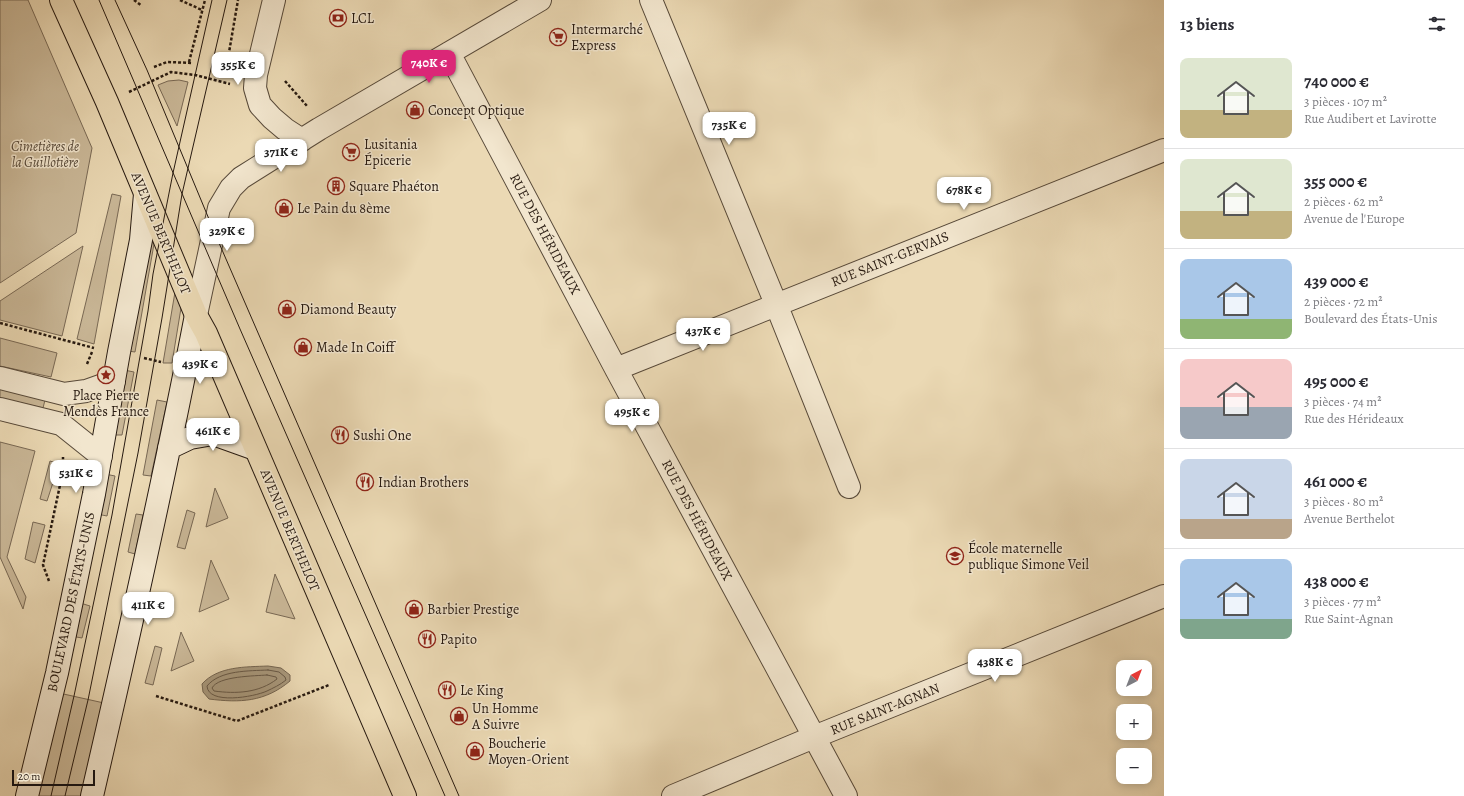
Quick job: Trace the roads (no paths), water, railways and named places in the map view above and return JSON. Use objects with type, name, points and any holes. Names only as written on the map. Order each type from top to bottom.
[{"type":"main road","name":"AVENUE BERTHELOT","points":[[61,0],[107,102],[196,315],[206,333],[405,796]]},
{"type":"street","points":[[274,0],[254,88],[260,105],[285,129],[302,140]]},
{"type":"street","points":[[92,796],[120,676],[219,208],[224,197],[241,178],[302,140],[540,0]]},
{"type":"street","points":[[651,0],[776,304],[849,487]]},
{"type":"street","name":"RUE DES HÉRIDEAUX","points":[[449,53],[616,369],[846,796]]},
{"type":"street","name":"RUE SAINT-GERVAIS","points":[[616,369],[1164,150]]},
{"type":"street","name":"BOULEVARD DES ÉTATS-UNIS","points":[[27,796],[56,673],[101,456],[141,240],[145,194]]},
{"type":"street","points":[[0,378],[64,394],[86,391],[114,381]]},
{"type":"street","points":[[0,409],[61,424],[101,456]]},
{"type":"street","points":[[169,448],[190,438],[213,434],[255,449]]},
{"type":"street","name":"RUE SAINT-AGNAN","points":[[673,796],[814,737],[1164,596]]},
{"type":"water","points":[[268,666],[281,668],[290,675],[290,681],[281,688],[262,697],[242,701],[209,699],[203,692],[202,684],[216,674],[233,669]]},
{"type":"tram line","points":[[99,0],[240,329],[445,796]]},
{"type":"tram line","points":[[115,0],[147,70],[216,236],[459,796]]},
{"type":"tram line","points":[[51,796],[74,696],[112,515],[148,311],[153,274],[173,173],[212,0]]},
{"type":"tram line","points":[[65,796],[88,700],[138,453],[182,194],[227,0]]},
{"type":"place","name":"LCL","points":[[338,18]]},
{"type":"place","name":"Intermarché Express","points":[[558,37]]},
{"type":"place","name":"Concept Optique","points":[[415,110]]},
{"type":"place","name":"Lusitania Épicerie","points":[[351,152]]},
{"type":"place","name":"Square Phaéton","points":[[336,186]]},
{"type":"place","name":"Le Pain du 8ème","points":[[284,208]]},
{"type":"place","name":"Diamond Beauty","points":[[287,309]]},
{"type":"place","name":"Made In Coiff","points":[[303,347]]},
{"type":"place","name":"Place Pierre Mendès France","points":[[106,375]]},
{"type":"place","name":"Sushi One","points":[[340,435]]},
{"type":"place","name":"Indian Brothers","points":[[365,482]]},
{"type":"place","name":"École maternelle publique Simone Veil","points":[[955,556]]},
{"type":"place","name":"Barbier Prestige","points":[[414,609]]},
{"type":"place","name":"Papito","points":[[427,639]]},
{"type":"place","name":"Le King","points":[[447,690]]},
{"type":"place","name":"Un Homme A Suivre","points":[[459,716]]},
{"type":"place","name":"Boucherie Moyen-Orient","points":[[475,751]]},
{"type":"park label","name":"Cimetières de la Guillotière","points":[[45,154]]}]
